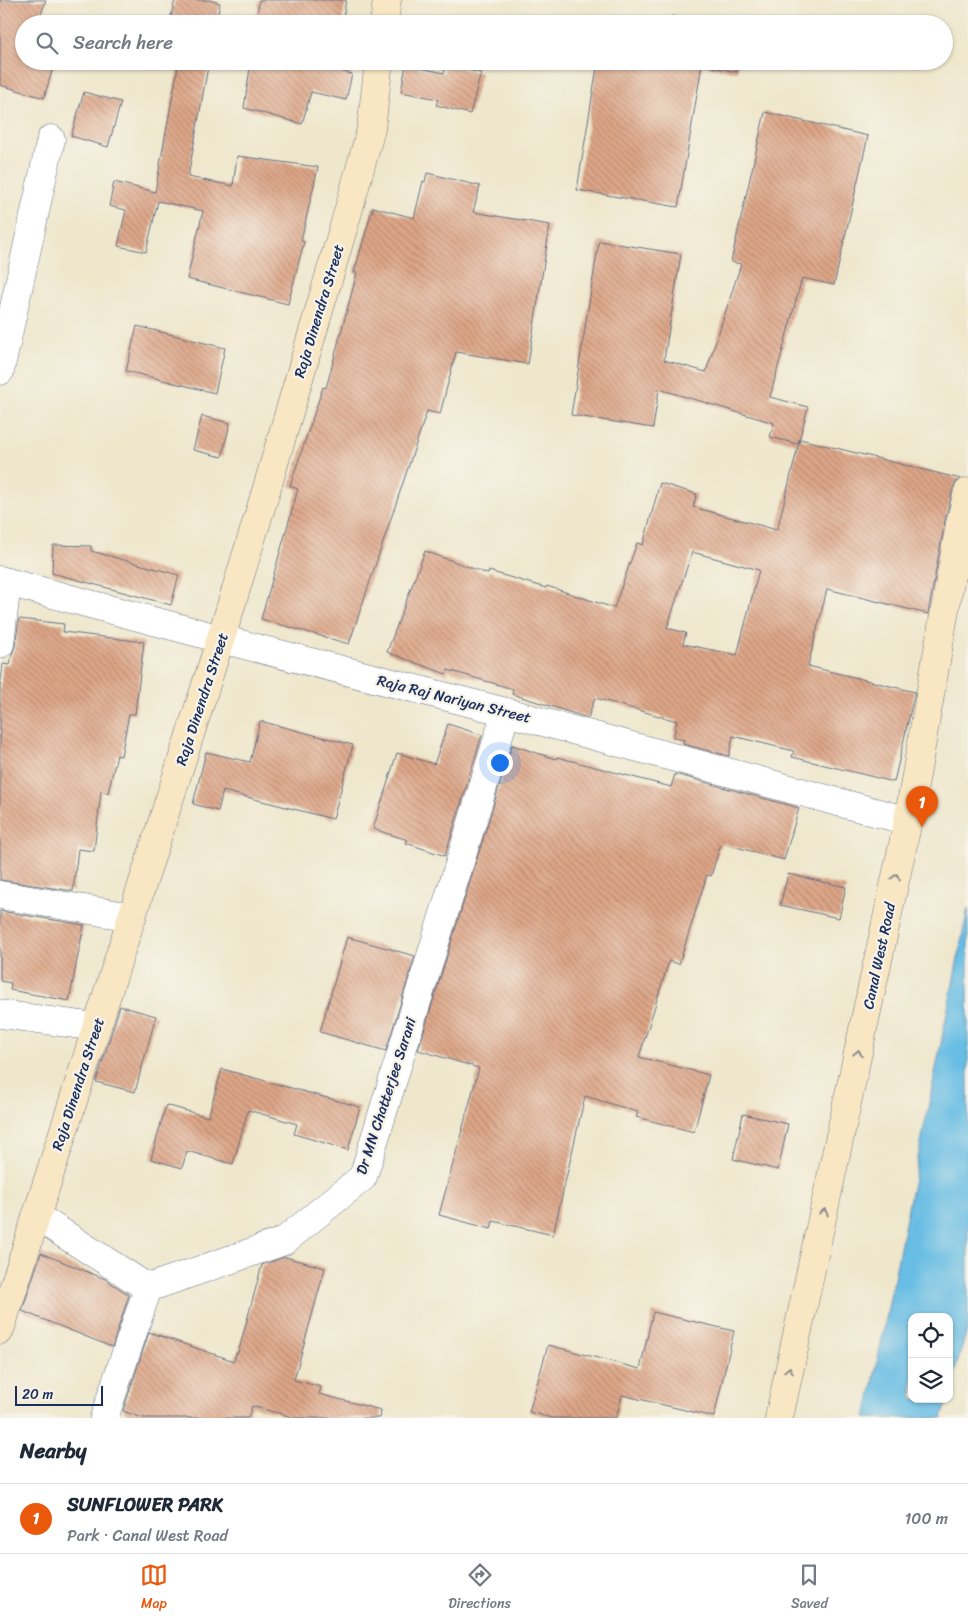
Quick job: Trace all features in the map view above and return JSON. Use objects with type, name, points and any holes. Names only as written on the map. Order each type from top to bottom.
[{"type":"main road","points":[[385,15],[387,0]]},
{"type":"main road","name":"Raja Dinendra Street","points":[[2,1318],[221,639],[348,212],[371,129],[379,70]]},
{"type":"main road","name":"Canal West Road","points":[[779,1418],[908,821],[960,524],[968,492]]},
{"type":"street","points":[[0,371],[50,139]]},
{"type":"street","name":"Raja Raj Nariyan Street","points":[[3,581],[506,712],[908,821]]},
{"type":"street","points":[[0,644],[3,581]]},
{"type":"street","name":"Dr MN Chatterjee Sarani","points":[[148,1288],[284,1241],[363,1176],[506,712]]},
{"type":"street","points":[[0,896],[132,917]]},
{"type":"street","points":[[0,1014],[96,1028]]},
{"type":"street","points":[[36,1216],[148,1288],[104,1418]]},
{"type":"water","points":[[968,908],[968,1326],[953,1379],[953,1313],[908,1313],[908,1403],[947,1403],[942,1418],[866,1418]]},
{"type":"building","points":[[0,0],[46,0],[41,15],[15,15],[15,70],[52,70],[44,98],[0,85]]},
{"type":"building","points":[[175,0],[209,0],[220,3],[218,15],[171,15]]},
{"type":"building","points":[[259,0],[346,0],[344,15],[257,15]]},
{"type":"building","points":[[177,70],[207,70],[188,177],[233,186],[237,156],[318,167],[301,241],[304,242],[288,304],[187,279],[203,211],[158,201],[146,252],[118,246],[126,210],[109,206],[114,182],[155,192]]},
{"type":"building","points":[[250,70],[336,70],[352,74],[346,100],[311,92],[302,124],[244,108]]},
{"type":"building","points":[[405,70],[430,70],[444,73],[445,70],[468,70],[481,73],[470,114],[436,105],[438,99],[401,92]]},
{"type":"building","points":[[597,70],[701,70],[678,207],[577,190]]},
{"type":"building","points":[[84,92],[121,102],[108,147],[71,136]]},
{"type":"building","points":[[765,112],[868,136],[834,285],[802,278],[770,397],[808,407],[798,444],[770,437],[774,423],[659,389],[653,428],[571,415],[599,241],[681,254],[664,360],[706,372],[741,264],[731,262]]},
{"type":"building","points":[[427,173],[480,186],[473,212],[550,225],[528,364],[456,352],[440,414],[427,411],[349,644],[261,619],[298,489],[290,486],[323,387],[326,388],[357,273],[354,273],[373,207],[414,218],[423,181],[425,182]]},
{"type":"building","points":[[137,326],[225,348],[215,393],[126,371]]},
{"type":"building","points":[[202,416],[230,423],[222,457],[193,450]]},
{"type":"building","points":[[800,439],[961,479],[956,482],[953,488],[945,520],[928,614],[827,589],[808,666],[915,692],[894,782],[792,757],[794,751],[733,736],[729,756],[683,744],[684,740],[673,738],[677,721],[595,698],[588,718],[512,694],[513,689],[448,670],[446,674],[387,652],[425,551],[488,574],[489,571],[546,588],[547,586],[614,608],[637,543],[643,545],[660,483],[697,494],[693,507],[777,530]],"holes":[[[692,552],[759,570],[737,655],[683,644],[686,633],[667,628]]]},
{"type":"building","points":[[53,545],[91,546],[91,551],[179,575],[171,605],[52,573]]},
{"type":"building","points":[[19,619],[64,624],[63,632],[144,642],[135,714],[129,714],[121,756],[117,755],[108,793],[101,791],[94,851],[78,849],[73,891],[0,880],[0,689],[3,664],[10,665]]},
{"type":"building","points":[[260,721],[353,745],[333,819],[223,791],[218,811],[193,804],[206,752],[250,762]]},
{"type":"building","points":[[448,724],[482,735],[445,856],[406,843],[408,840],[373,829],[397,753],[434,764]]},
{"type":"building","points":[[512,745],[556,759],[557,757],[671,787],[675,774],[799,808],[784,860],[721,843],[711,876],[707,875],[679,964],[669,961],[639,1057],[709,1075],[694,1132],[636,1117],[638,1112],[585,1096],[553,1235],[493,1221],[491,1229],[439,1215],[479,1068],[418,1050]]},
{"type":"building","points":[[788,874],[846,887],[839,918],[780,905]]},
{"type":"building","points":[[0,911],[84,925],[69,1001],[10,990],[11,983],[0,981]]},
{"type":"building","points":[[347,937],[415,956],[386,1051],[320,1032]]},
{"type":"building","points":[[120,1006],[156,1016],[135,1092],[96,1082]]},
{"type":"building","points":[[222,1069],[360,1107],[348,1150],[294,1134],[297,1124],[248,1110],[233,1164],[187,1151],[182,1168],[151,1159],[166,1105],[208,1117]]},
{"type":"building","points":[[743,1114],[788,1124],[778,1170],[733,1159]]},
{"type":"building","points":[[41,1253],[105,1279],[129,1295],[112,1347],[22,1311]]},
{"type":"building","points":[[285,1257],[325,1268],[294,1380],[321,1387],[319,1394],[381,1410],[380,1418],[296,1418],[252,1406],[248,1418],[143,1418],[123,1411],[149,1332],[234,1361],[236,1353],[238,1353],[262,1265]]},
{"type":"building","points":[[653,1312],[734,1331],[714,1417],[622,1395],[616,1418],[552,1418],[529,1412],[548,1345],[640,1369]]},
{"type":"place","name":"SUNFLOWER PARK","points":[[922,827]]}]
